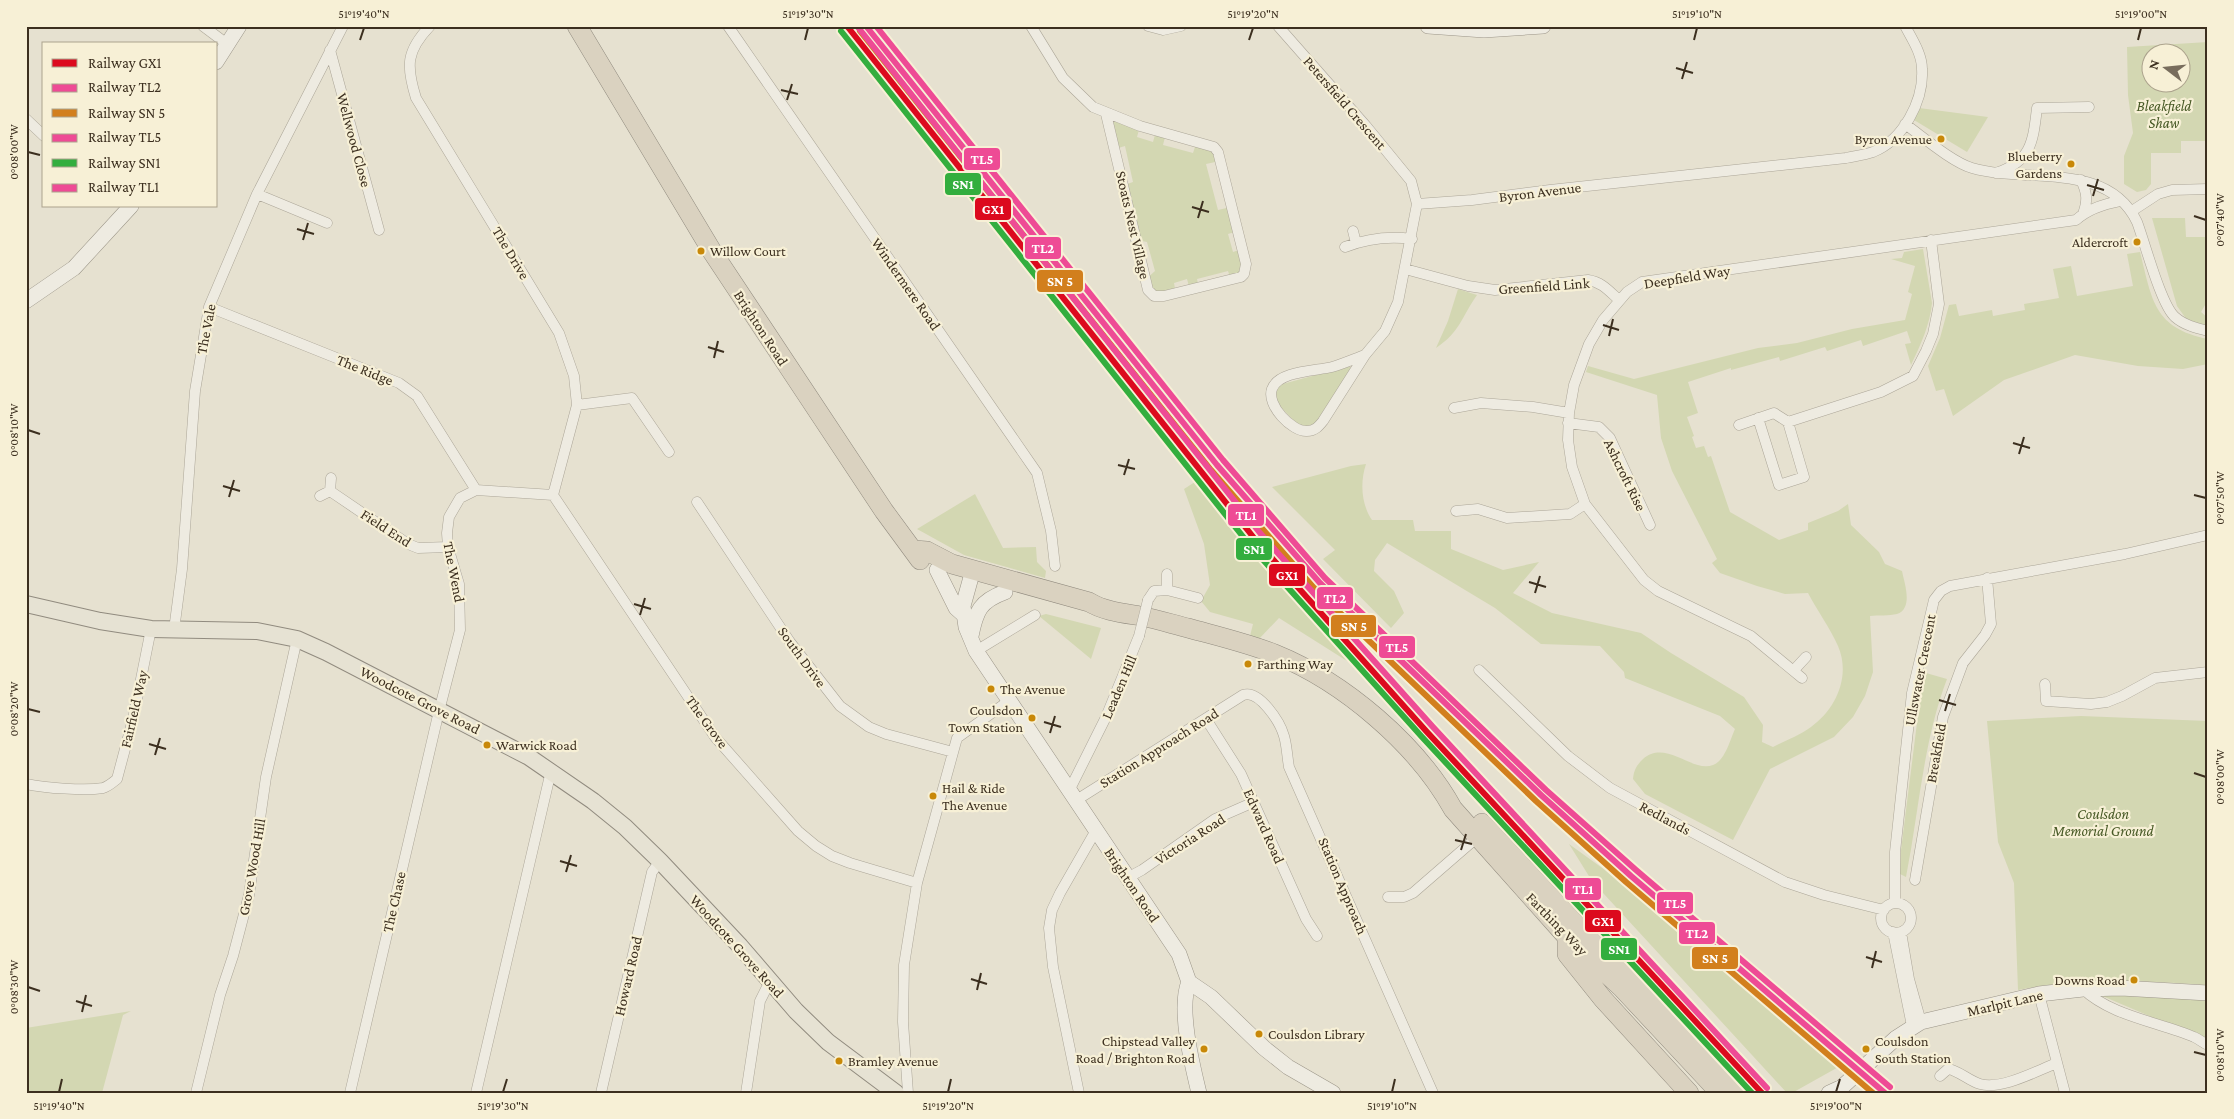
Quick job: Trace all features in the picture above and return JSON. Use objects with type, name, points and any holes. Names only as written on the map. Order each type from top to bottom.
[{"type":"highway","name":"Brighton Road","points":[[577,26],[729,278],[878,503],[921,560],[937,570]]},
{"type":"highway","name":"Farthing Way","points":[[914,550],[928,551],[971,576],[1005,592],[1065,605],[1098,608],[1156,620],[1233,640],[1284,658],[1330,683],[1380,722],[1416,756],[1441,788],[1453,809],[1483,833],[1594,944],[1622,988]]},
{"type":"highway","points":[[937,570],[971,576]]},
{"type":"highway","name":"Farthing Way","points":[[971,576],[1088,602],[1098,608]]},
{"type":"highway","name":"Farthing Way","points":[[1483,833],[1567,937],[1622,988],[1720,1093]]},
{"type":"highway","points":[[1567,937],[1567,954],[1603,1000],[1689,1093]]},
{"type":"highway","points":[[1594,944],[1630,975],[1743,1093]]},
{"type":"main road","points":[[218,59],[239,26]]},
{"type":"main road","points":[[1428,26],[1484,30],[1543,26]]},
{"type":"main road","points":[[26,301],[74,268],[129,208]]},
{"type":"main road","name":"Brighton Road","points":[[937,570],[956,608],[964,615]]},
{"type":"main road","name":"Brighton Road","points":[[971,576],[963,606],[973,644],[1095,832],[1179,954],[1189,982]]},
{"type":"main road","points":[[973,644],[979,608],[1005,592]]},
{"type":"main road","name":"Woodcote Grove Road","points":[[26,604],[100,621],[151,629],[257,630],[297,639],[487,734],[551,772],[612,817],[660,861],[740,946],[796,1011],[828,1042],[896,1093]]},
{"type":"main road","points":[[1199,1093],[1191,1058],[1185,1010],[1184,994],[1189,982],[1211,997],[1264,1048],[1288,1066],[1333,1093]]},
{"type":"main road","name":"Marlpit Lane","points":[[1828,1093],[1842,1087],[1896,1038],[1917,1024],[2039,994],[2082,989],[2121,988],[2208,993]]},
{"type":"street","points":[[203,26],[227,44]]},
{"type":"street","name":"The Vale","points":[[174,630],[182,569],[195,391],[209,307],[257,194],[343,26]]},
{"type":"street","name":"The Drive","points":[[430,26],[411,51],[409,76],[416,98],[559,333],[574,376],[577,405],[554,495]]},
{"type":"street","name":"Windermere Road","points":[[728,26],[1037,473],[1051,531],[1049,554],[1055,566]]},
{"type":"street","name":"Stoats Nest Village","points":[[1032,26],[1063,78],[1093,107],[1106,114],[1214,147],[1218,152],[1246,264],[1244,274],[1241,277],[1164,296],[1154,296],[1148,290],[1106,114]]},
{"type":"street","points":[[1148,26],[1163,30],[1181,26]]},
{"type":"street","name":"Petersfield Crescent","points":[[1278,26],[1366,126],[1411,181],[1417,204]]},
{"type":"street","name":"Byron Avenue","points":[[1417,204],[1472,200],[1846,158],[1874,151],[1898,134],[1906,124],[1918,98],[1922,69],[1915,44],[1905,26]]},
{"type":"street","name":"Wellwood Close","points":[[330,50],[379,230]]},
{"type":"street","points":[[1996,173],[2009,168],[2029,150],[2034,136],[2037,108],[2089,107]]},
{"type":"street","points":[[26,119],[42,134]]},
{"type":"street","points":[[1906,124],[1940,150],[1970,168],[2008,175],[2044,175],[2081,180],[2105,189],[2132,211],[2138,222],[2165,302],[2173,316],[2185,324],[2208,331]]},
{"type":"street","points":[[2081,180],[2087,202],[2083,214]]},
{"type":"street","points":[[2132,211],[2158,194],[2172,190],[2208,190]]},
{"type":"street","points":[[257,194],[327,223]]},
{"type":"street","points":[[1788,422],[1881,392],[1913,376],[1933,334],[1939,304],[1931,240],[2076,220],[2083,214],[2104,204],[2120,201]]},
{"type":"street","points":[[1365,355],[1332,367],[1285,376],[1272,386],[1270,394],[1272,404],[1294,427],[1302,431],[1317,428],[1365,355],[1384,331],[1398,302],[1412,239],[1417,204]]},
{"type":"street","points":[[1352,231],[1356,243]]},
{"type":"street","points":[[1345,246],[1396,237],[1412,239]]},
{"type":"street","name":"Deepfield Way","points":[[1802,678],[1751,636],[1658,591],[1644,580],[1585,504],[1572,467],[1568,418],[1574,385],[1589,344],[1603,320],[1626,292],[1642,282],[1931,240]]},
{"type":"street","name":"Greenfield Link","points":[[1406,269],[1468,286],[1494,290],[1588,280],[1603,285],[1619,300]]},
{"type":"street","name":"The Ridge","points":[[209,307],[398,383],[417,396],[476,490]]},
{"type":"street","points":[[577,405],[632,398],[669,452]]},
{"type":"street","name":"Ashcroft Rise","points":[[1454,408],[1487,403],[1568,418],[1599,427],[1610,438],[1650,525]]},
{"type":"street","points":[[1739,425],[1758,418],[1774,413],[1788,422],[1804,477],[1778,485],[1758,418]]},
{"type":"street","points":[[320,496],[330,491],[331,478]]},
{"type":"street","points":[[476,490],[554,495]]},
{"type":"street","name":"The Wend","points":[[439,711],[460,630],[459,584],[448,547],[446,533],[449,517],[460,498],[476,490]]},
{"type":"street","name":"Field End","points":[[330,491],[408,544],[418,548],[448,547]]},
{"type":"street","name":"The Grove","points":[[554,495],[715,736],[786,818],[816,846],[832,856],[850,864],[917,883]]},
{"type":"street","name":"South Drive","points":[[697,502],[790,642],[840,706],[869,727],[886,734],[953,752]]},
{"type":"street","points":[[1456,511],[1478,509],[1507,518],[1570,514],[1585,504]]},
{"type":"street","name":"Ullswater Crescent","points":[[1895,903],[1895,852],[1912,693],[1929,617],[1934,600],[1941,591],[1950,586],[1987,578],[2125,554],[2208,535]]},
{"type":"street","points":[[1168,574],[1167,590],[1198,598]]},
{"type":"street","name":"Breakfield","points":[[1915,880],[1944,712],[1963,663],[1985,635],[1991,624],[1987,578]]},
{"type":"street","name":"Leaden Hill","points":[[1072,796],[1139,636],[1148,600],[1154,591],[1167,590]]},
{"type":"street","points":[[973,644],[1035,616]]},
{"type":"street","name":"Fairfield Way","points":[[26,784],[55,788],[102,788],[110,786],[117,779],[133,719],[151,629]]},
{"type":"street","name":"Grove Wood Hill","points":[[196,1093],[220,995],[233,956],[249,895],[268,769],[297,639]]},
{"type":"street","points":[[1794,670],[1806,657]]},
{"type":"street","name":"Redlands","points":[[1478,670],[1568,756],[1610,788],[1785,882],[1824,895],[1884,910]]},
{"type":"street","points":[[2044,684],[2046,701],[2091,704],[2107,702],[2122,696],[2155,678],[2208,672]]},
{"type":"street","name":"Station Approach","points":[[1243,695],[1251,694],[1259,698],[1284,734],[1289,766],[1433,1093]]},
{"type":"street","name":"Station Approach Road","points":[[1072,796],[1206,719],[1243,695]]},
{"type":"street","points":[[908,1093],[903,1022],[904,965],[917,883],[959,735],[1010,700]]},
{"type":"street","name":"The Chase","points":[[350,1093],[439,711]]},
{"type":"street","name":"Edward Road","points":[[1206,719],[1240,774],[1306,919],[1318,936]]},
{"type":"street","points":[[476,1093],[551,772]]},
{"type":"street","name":"Victoria Road","points":[[1127,878],[1142,870],[1215,819],[1254,802]]},
{"type":"street","points":[[1079,1093],[1053,967],[1049,928],[1052,910],[1060,893],[1095,832]]},
{"type":"street","points":[[1388,897],[1404,897],[1413,893],[1483,833]]},
{"type":"street","name":"Howard Road","points":[[601,1093],[652,872],[660,861]]},
{"type":"street","points":[[1897,932],[1910,922],[1910,913],[1904,906],[1895,903],[1884,910],[1882,923],[1897,932],[1909,979],[1917,1024]]},
{"type":"street","points":[[746,1093],[760,1001],[770,981]]},
{"type":"street","points":[[2082,989],[2098,1001],[2144,1020],[2196,1038],[2208,1045]]},
{"type":"street","points":[[2039,994],[2057,1063],[2067,1092]]},
{"type":"street","points":[[2196,1038],[2208,1038]]},
{"type":"street","points":[[1940,1076],[1948,1069],[1953,1070],[1969,1081],[1999,1089],[2057,1063]]},
{"type":"green space","name":"Bleakfield Shaw","points":[[2208,42],[2208,141],[2181,141],[2181,153],[2151,153],[2151,184],[2146,190],[2137,192],[2124,184],[2124,156],[2133,133],[2128,95],[2127,47],[2142,46],[2142,92],[2192,92],[2192,43]]},
{"type":"green space","points":[[1919,108],[1988,117],[1967,152],[1914,120]]},
{"type":"green space","points":[[1106,114],[1140,126],[1137,137],[1153,142],[1156,131],[1166,133],[1163,145],[1193,153],[1197,141],[1208,144],[1220,161],[1206,164],[1218,210],[1231,207],[1238,231],[1228,234],[1233,252],[1242,249],[1246,270],[1231,280],[1228,271],[1197,279],[1199,288],[1190,290],[1187,279],[1174,283],[1176,294],[1154,296],[1146,279],[1155,271],[1147,242],[1137,240],[1124,185],[1133,182],[1125,146],[1115,149]]},
{"type":"green space","points":[[2152,218],[2185,218],[2186,237],[2208,237],[2208,300],[2201,312],[2208,318],[2208,326],[2187,320],[2177,306]]},
{"type":"green space","points":[[1923,249],[1932,303],[1927,327],[1911,365],[1905,344],[1911,343],[1907,331],[1863,346],[1861,340],[1827,351],[1825,347],[1780,361],[1779,357],[1731,370],[1731,368],[1688,382],[1698,413],[1687,417],[1694,436],[1692,437],[1696,448],[1704,446],[1708,457],[1711,456],[1730,512],[1779,540],[1808,530],[1808,523],[1838,511],[1848,504],[1851,525],[1879,552],[1885,564],[1902,571],[1907,594],[1905,606],[1897,614],[1870,616],[1873,672],[1865,696],[1853,717],[1834,737],[1770,769],[1733,840],[1645,794],[1633,779],[1639,764],[1643,759],[1652,754],[1670,754],[1696,765],[1705,766],[1717,763],[1727,750],[1735,729],[1720,716],[1625,678],[1624,672],[1600,646],[1541,644],[1495,608],[1387,543],[1375,560],[1374,571],[1394,591],[1404,613],[1391,628],[1323,559],[1335,550],[1272,487],[1351,466],[1366,464],[1362,485],[1368,514],[1372,520],[1413,520],[1415,531],[1451,531],[1451,549],[1503,570],[1539,562],[1513,593],[1552,613],[1641,633],[1744,697],[1763,725],[1762,742],[1773,747],[1811,727],[1828,711],[1834,701],[1839,691],[1843,669],[1842,657],[1835,639],[1808,593],[1785,594],[1720,573],[1712,563],[1717,559],[1672,471],[1661,438],[1657,395],[1586,372],[1588,366],[1634,379],[1758,348],[1797,343],[1852,329],[1905,320],[1912,294],[1908,292],[1915,266],[1891,259],[1902,258],[1904,252]]},
{"type":"green space","points":[[2140,252],[2152,297],[2158,309],[2165,319],[2176,327],[2190,334],[2208,339],[2208,364],[2183,369],[2138,366],[2075,355],[2004,380],[1953,416],[1944,389],[1936,391],[1928,366],[1940,338],[1949,305],[1956,304],[1959,316],[1992,310],[1993,316],[2025,310],[2024,304],[2059,298],[2053,269],[2071,266],[2077,296],[2133,286],[2127,254]]},
{"type":"green space","points":[[1458,289],[1477,295],[1455,330],[1436,348],[1448,321]]},
{"type":"green space","points":[[1349,366],[1352,369],[1316,423],[1305,428],[1297,424],[1276,402],[1275,389],[1279,385]]},
{"type":"green space","points":[[1198,480],[1347,661],[1279,618],[1258,640],[1250,636],[1253,624],[1210,612],[1201,601],[1210,585],[1204,544],[1184,489]]},
{"type":"green space","points":[[975,494],[1003,548],[1036,547],[1037,562],[1046,571],[1045,578],[964,555],[917,529]]},
{"type":"green space","points":[[1046,614],[1101,628],[1091,659],[1039,616]]},
{"type":"green space","points":[[1926,673],[1947,679],[1932,727],[1906,877],[1900,874],[1901,850],[1921,691]]},
{"type":"green space","name":"Coulsdon Memorial Ground","points":[[2081,716],[2208,721],[2208,985],[2113,981],[2067,983],[2018,990],[2014,883],[1998,842],[1987,721]]},
{"type":"green space","points":[[1569,844],[1605,870],[1842,1065],[1792,1093],[1787,1093],[1592,881]]},
{"type":"green space","points":[[2100,995],[2208,999],[2208,1041]]},
{"type":"green space","points":[[131,1011],[123,1015],[102,1093],[26,1093],[26,1028]]},
{"type":"rail line","name":"GX1","points":[[847,26],[1254,538],[1427,732],[1762,1093]]},
{"type":"rail line","name":"TL1","points":[[857,26],[1260,533],[1433,727],[1767,1088]]},
{"type":"rail line","name":"TL2","points":[[866,26],[1217,465],[1320,583],[1541,795],[1631,876],[1885,1093]]},
{"type":"rail line","name":"TL5","points":[[876,26],[1223,460],[1325,578],[1546,790],[1636,870],[1890,1087]]},
{"type":"rail line","name":"SN1","points":[[841,31],[1248,543],[1422,737],[1752,1093]]},
{"type":"transit line","points":[[860,31],[1211,470],[1314,588],[1536,801],[1626,882],[1873,1093]]},
{"type":"place","name":"Byron Avenue","points":[[1941,139]]},
{"type":"place","name":"Blueberry Gardens","points":[[2071,164]]},
{"type":"place","name":"Aldercroft","points":[[2137,242]]},
{"type":"place","name":"Willow Court","points":[[701,251]]},
{"type":"place","name":"Farthing Way","points":[[1248,664]]},
{"type":"place","name":"The Avenue","points":[[991,689]]},
{"type":"place","name":"Coulsdon Town Station","points":[[1032,718]]},
{"type":"place","name":"Warwick Road","points":[[487,745]]},
{"type":"place","name":"Hail & Ride The Avenue","points":[[933,796]]},
{"type":"place","name":"Downs Road","points":[[2134,980]]},
{"type":"place","name":"Coulsdon Library","points":[[1259,1034]]},
{"type":"place","name":"Chipstead Valley Road / Brighton Road","points":[[1204,1049]]},
{"type":"place","name":"Coulsdon South Station","points":[[1866,1049]]},
{"type":"place","name":"Bramley Avenue","points":[[839,1061]]}]
